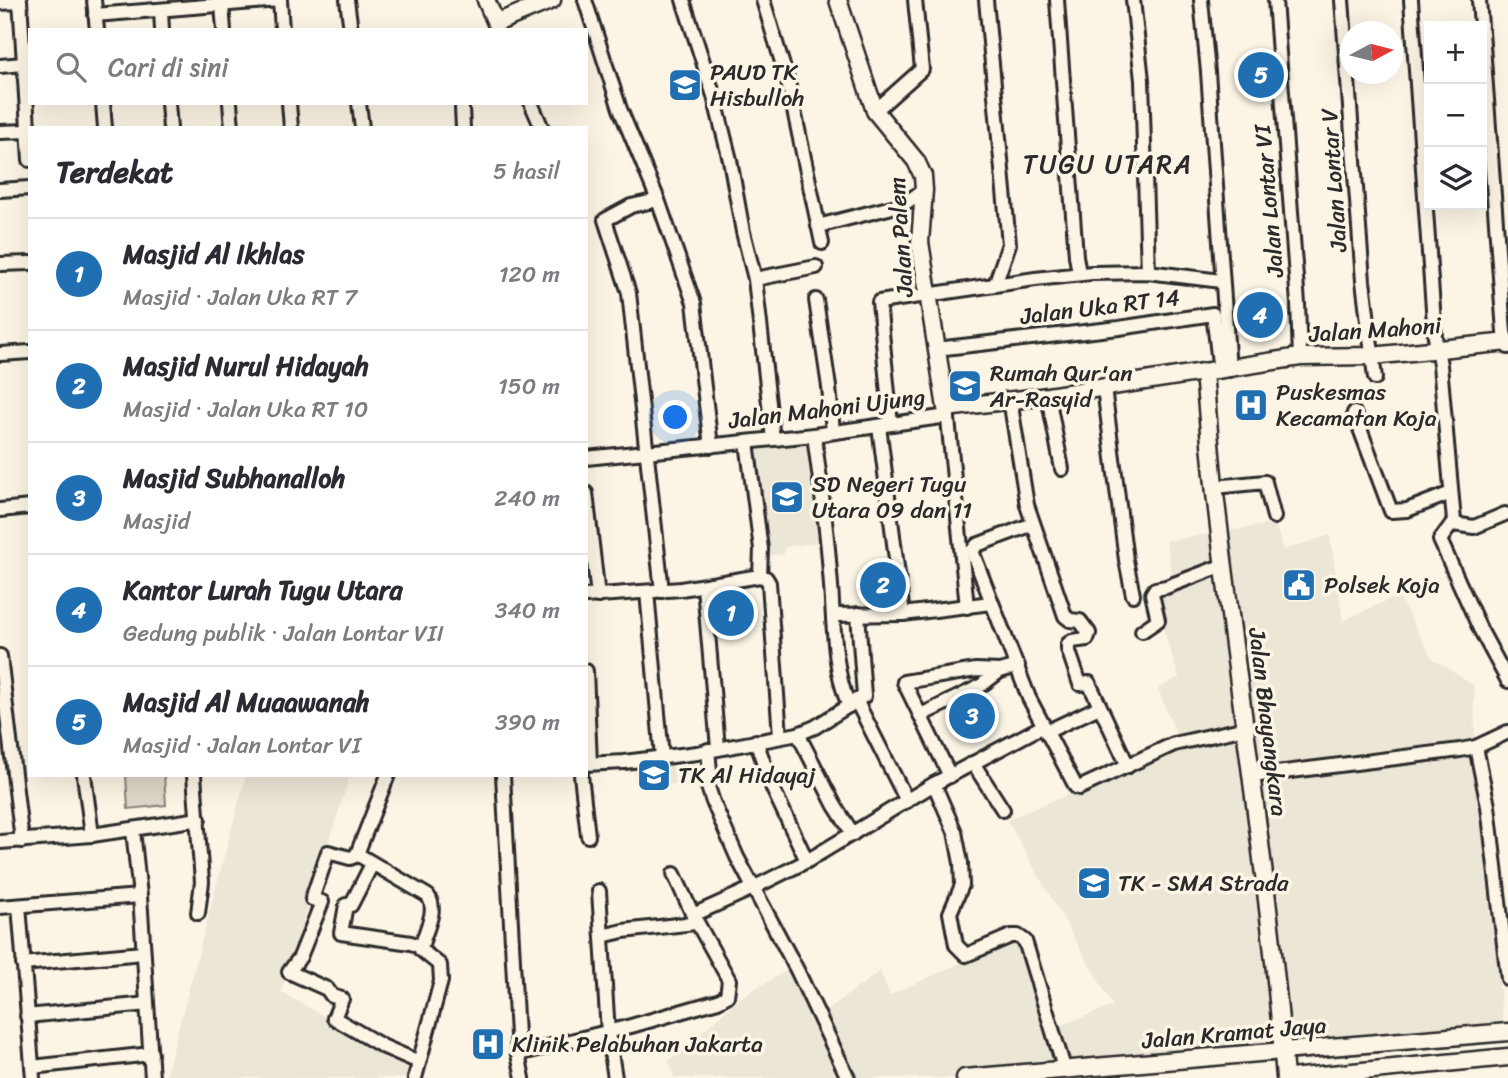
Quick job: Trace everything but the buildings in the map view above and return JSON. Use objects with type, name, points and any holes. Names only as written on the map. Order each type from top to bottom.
[{"type":"street","points":[[94,0],[97,28]]},
{"type":"street","points":[[95,15],[279,0],[282,28]]},
{"type":"street","points":[[347,0],[351,28]]},
{"type":"street","points":[[486,0],[497,27],[552,0]]},
{"type":"street","points":[[585,0],[620,109],[658,200],[694,303],[711,446]]},
{"type":"street","points":[[683,0],[714,96],[755,279],[773,439]]},
{"type":"street","points":[[763,0],[788,82],[822,243]]},
{"type":"street","name":"Jalan Palem","points":[[838,0],[875,111],[916,161],[923,176],[919,242],[947,412]]},
{"type":"street","points":[[875,111],[922,69],[915,0]]},
{"type":"street","points":[[986,0],[1009,244],[995,285]]},
{"type":"street","points":[[1057,0],[1079,273]]},
{"type":"street","points":[[1133,0],[1142,80],[1148,272]]},
{"type":"street","points":[[1201,0],[1221,281],[1218,371]]},
{"type":"street","name":"Jalan Lontar VI","points":[[1275,0],[1300,357]]},
{"type":"street","name":"Jalan Lontar V","points":[[1342,0],[1363,281],[1375,378]]},
{"type":"street","points":[[1411,0],[1453,524],[1441,536],[1442,545],[1480,629],[1508,681]]},
{"type":"street","points":[[1479,0],[1481,21]]},
{"type":"street","points":[[0,3],[20,1],[28,141]]},
{"type":"street","points":[[222,5],[224,28]]},
{"type":"street","points":[[160,10],[162,28]]},
{"type":"street","points":[[0,66],[24,64]]},
{"type":"street","points":[[1486,84],[1507,344]]},
{"type":"street","points":[[103,105],[105,126]]},
{"type":"street","points":[[168,105],[170,126]]},
{"type":"street","points":[[230,105],[232,126]]},
{"type":"street","points":[[289,105],[291,126]]},
{"type":"street","points":[[359,105],[362,126]]},
{"type":"street","points":[[532,105],[541,126]]},
{"type":"street","points":[[462,108],[463,126]]},
{"type":"street","points":[[0,132],[27,131]]},
{"type":"street","points":[[0,190],[28,188]]},
{"type":"street","points":[[818,226],[904,204],[924,190]]},
{"type":"street","points":[[658,200],[631,206],[605,220],[629,293],[662,591]]},
{"type":"street","points":[[0,264],[28,263]]},
{"type":"street","points":[[755,279],[816,267]]},
{"type":"street","points":[[903,614],[885,425],[879,302],[1079,273],[1148,272],[1221,281]]},
{"type":"street","points":[[816,300],[833,432]]},
{"type":"street","name":"Jalan Uka RT 14","points":[[936,349],[1119,328],[1213,314],[1218,371]]},
{"type":"street","name":"Jalan Mahoni","points":[[1218,371],[1300,357],[1372,356],[1507,344]]},
{"type":"street","points":[[0,354],[28,352]]},
{"type":"street","name":"Jalan Mahoni Ujung","points":[[588,458],[814,435],[885,425],[1013,401],[1218,371]]},
{"type":"street","name":"Jalan Bhayangkara","points":[[1218,371],[1214,486],[1274,957],[1285,1078]]},
{"type":"street","points":[[1104,388],[1122,533],[1133,595]]},
{"type":"street","points":[[1048,396],[1062,469]]},
{"type":"street","points":[[1013,401],[1014,425],[1027,505],[1033,524],[1059,603],[1068,620],[1080,621],[1089,633],[1087,639],[1068,644],[1068,649],[1080,684],[1089,683],[1128,766]]},
{"type":"street","points":[[947,412],[967,607]]},
{"type":"street","points":[[1354,413],[1391,511],[1407,510],[1451,493]]},
{"type":"street","points":[[814,435],[828,538],[842,689],[853,703],[907,801]]},
{"type":"street","points":[[747,442],[761,550],[760,576]]},
{"type":"street","points":[[1214,486],[1265,482],[1274,517]]},
{"type":"street","points":[[0,510],[28,507]]},
{"type":"street","points":[[1453,524],[1474,527],[1507,516]]},
{"type":"street","points":[[1033,524],[977,545],[972,551],[1029,698],[1076,787],[1184,741],[1246,728]]},
{"type":"street","points":[[588,527],[592,596],[704,587],[760,576],[766,578],[780,736]]},
{"type":"street","points":[[1142,631],[1158,620],[1152,594],[1155,589],[1224,565]]},
{"type":"street","points":[[704,587],[713,749],[706,780],[713,802],[753,888],[797,970],[848,1078]]},
{"type":"street","points":[[647,592],[662,757]]},
{"type":"street","points":[[834,615],[903,614],[991,603]]},
{"type":"street","points":[[588,764],[713,749],[798,734],[815,727],[864,696],[858,614]]},
{"type":"street","points":[[0,656],[22,841]]},
{"type":"street","points":[[950,776],[904,682],[976,670],[1000,671],[1018,666]]},
{"type":"street","points":[[921,715],[979,687],[1000,671]]},
{"type":"street","points":[[602,936],[694,919],[807,861],[973,763],[1044,729],[1099,707]]},
{"type":"street","points":[[1252,776],[1476,747],[1508,732]]},
{"type":"street","points":[[798,734],[835,806],[853,834]]},
{"type":"street","points":[[756,741],[773,789],[807,861]]},
{"type":"street","points":[[1476,747],[1488,806],[1508,979]]},
{"type":"street","points":[[973,763],[1003,810]]},
{"type":"street","points":[[84,777],[92,835]]},
{"type":"street","points":[[194,777],[202,882],[198,913]]},
{"type":"street","points":[[358,855],[387,777]]},
{"type":"street","points":[[503,777],[518,1054],[523,1078]]},
{"type":"street","points":[[581,777],[588,836]]},
{"type":"street","points":[[934,784],[955,832],[961,863],[962,885],[950,914],[956,944],[966,955],[1011,936],[1018,936],[1025,941],[1065,1071]]},
{"type":"street","points":[[0,842],[92,835],[199,819]]},
{"type":"street","points":[[133,830],[152,1078]]},
{"type":"street","points":[[358,855],[350,858],[328,852],[312,899],[322,902],[300,957],[289,972],[327,989],[332,996],[342,999],[334,1018],[382,1046],[419,1062]]},
{"type":"street","points":[[358,855],[430,898],[433,911],[421,947],[422,952],[440,965],[442,977],[415,1078]]},
{"type":"street","points":[[372,864],[351,905],[346,905],[341,933],[411,943],[421,947]]},
{"type":"street","points":[[518,1054],[608,1032],[718,1001],[727,996],[729,980],[694,919],[674,874]]},
{"type":"street","points":[[599,891],[608,1032],[615,1078]]},
{"type":"street","points":[[0,907],[140,897]]},
{"type":"street","points":[[19,906],[32,1072],[151,1054]]},
{"type":"street","points":[[23,964],[143,953]]},
{"type":"street","points":[[27,1016],[147,1004]]},
{"type":"street","name":"Jalan Kramat Jaya","points":[[965,1078],[1508,1031]]},
{"type":"street","points":[[1290,1078],[1508,1057]]},
{"type":"shaded area","name":"SD Negeri Tugu Utara 09 dan 11","points":[[811,444],[823,542],[784,547],[784,554],[764,556],[752,451]]},
{"type":"shaded area","points":[[1275,523],[1283,550],[1330,535],[1343,621],[1398,595],[1432,658],[1474,686],[1475,744],[1504,1032],[958,1078],[674,1078],[669,1061],[741,997],[794,966],[819,1016],[880,971],[890,995],[1024,934],[1055,1027],[1113,1006],[1007,820],[1181,747],[1158,689],[1179,677],[1154,601],[1174,590],[1166,541]]},
{"type":"shaded area","name":"TK Al Hidayaj","points":[[673,761],[675,784],[658,785],[657,782],[636,785],[634,768]]},
{"type":"shaded area","points":[[126,777],[164,777],[166,805],[128,809]]},
{"type":"shaded area","points":[[245,777],[349,777],[281,992],[395,1056],[424,1065],[421,1078],[165,1078]]},
{"type":"place","name":"Masjid Al Muaawanah","points":[[1261,75]]},
{"type":"place","name":"PAUD TK Hisbulloh","points":[[685,85]]},
{"type":"place","name":"Kantor Lurah Tugu Utara","points":[[1260,315]]},
{"type":"place","name":"Rumah Qur'an Ar-Rasyid","points":[[965,386]]},
{"type":"place","name":"Puskesmas Kecamatan Koja","points":[[1251,405]]},
{"type":"place","name":"SD Negeri Tugu Utara 09 dan 11","points":[[787,497]]},
{"type":"place","name":"Masjid Nurul Hidayah","points":[[883,585]]},
{"type":"place","name":"Polsek Koja","points":[[1299,585]]},
{"type":"place","name":"Masjid Al Ikhlas","points":[[731,613]]},
{"type":"place","name":"Masjid Subhanalloh","points":[[972,716]]},
{"type":"place","name":"TK Al Hidayaj","points":[[654,775]]},
{"type":"place","name":"TK - SMA Strada","points":[[1094,883]]},
{"type":"place","name":"Klinik Pelabuhan Jakarta","points":[[488,1044]]},
{"type":"district","name":"TUGU UTARA","points":[[1108,164]]}]
